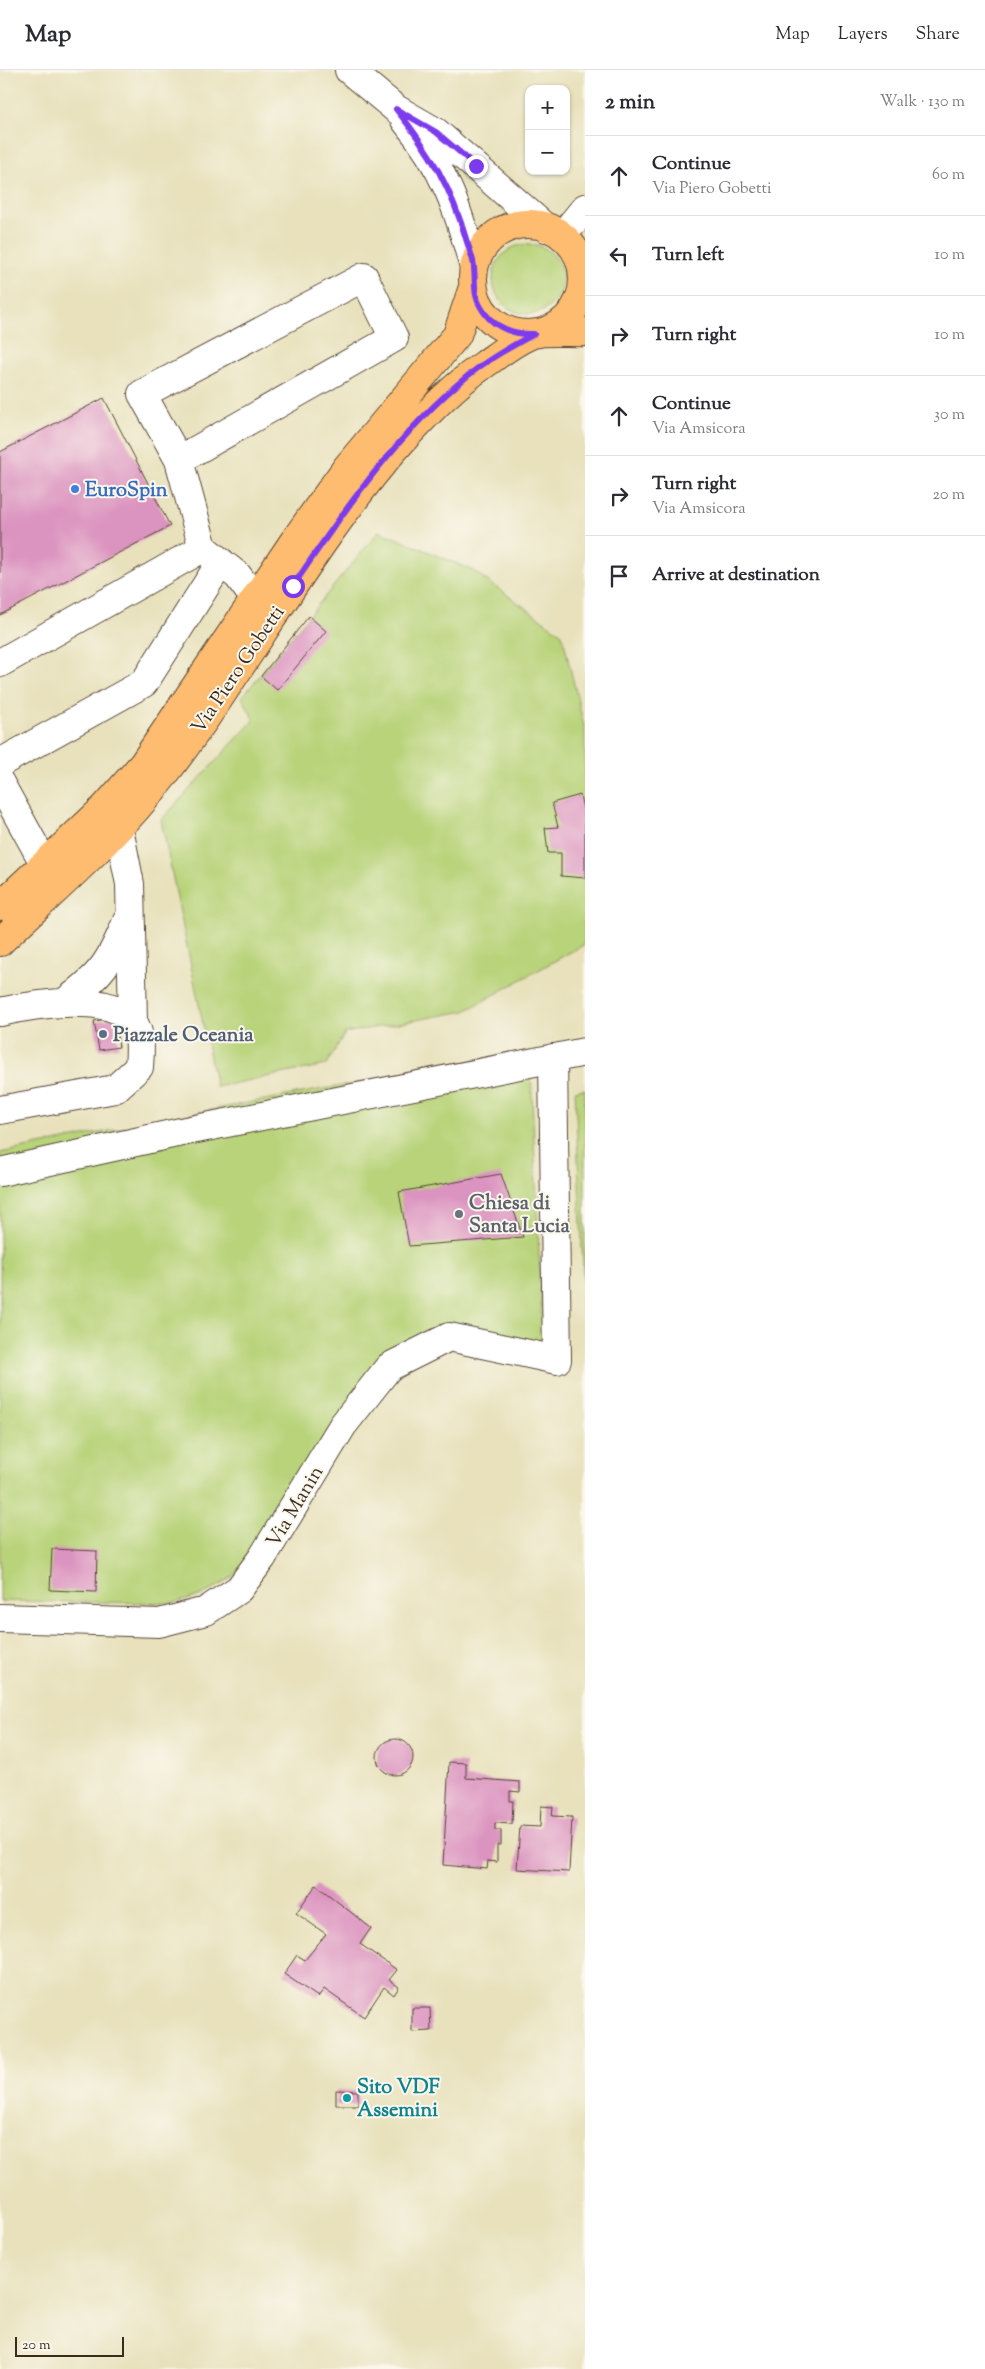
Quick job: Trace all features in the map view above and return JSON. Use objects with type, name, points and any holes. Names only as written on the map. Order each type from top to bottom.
[{"type":"main road","points":[[534,334],[554,328],[573,310],[582,286],[583,269],[574,250],[554,232],[524,225],[499,233],[483,248],[474,278],[479,304],[493,322],[511,332],[534,334],[585,332]]},
{"type":"main road","name":"Via Piero Gobetti","points":[[0,906],[105,807],[143,764],[294,541],[347,467],[458,335],[474,278]]},
{"type":"main road","name":"Via Piero Gobetti","points":[[0,942],[119,829],[164,775],[250,654],[336,522],[378,468],[439,400],[471,373],[503,351],[534,334]]},
{"type":"street","points":[[349,70],[396,109],[436,132],[554,232],[585,208]]},
{"type":"street","points":[[396,109],[418,136],[441,172],[455,201],[474,278]]},
{"type":"street","points":[[179,460],[394,338],[364,277],[142,394],[179,460],[212,555],[238,576],[256,599]]},
{"type":"street","points":[[0,663],[212,555]]},
{"type":"street","points":[[0,763],[144,684],[212,555]]},
{"type":"street","points":[[0,783],[44,863]]},
{"type":"street","points":[[0,1110],[115,1089],[139,1067],[140,1045],[134,1022],[130,884],[119,829]]},
{"type":"street","points":[[64,1002],[93,981],[114,953],[127,920],[130,884]]},
{"type":"street","points":[[0,1012],[28,1006],[64,1002],[114,1008],[134,1022]]},
{"type":"street","points":[[0,1172],[181,1132],[585,1052]]},
{"type":"street","name":"Via Manin","points":[[0,1618],[158,1623],[206,1611],[239,1589],[262,1558],[343,1425],[389,1367],[450,1337],[557,1360],[553,1058]]},
{"type":"green space","points":[[535,244],[548,250],[557,259],[561,265],[563,279],[561,293],[553,304],[542,312],[521,314],[514,312],[503,304],[495,293],[493,272],[495,265],[503,254],[514,246]]},
{"type":"green space","points":[[379,531],[472,570],[562,634],[585,730],[585,944],[465,1011],[345,1033],[326,1065],[216,1087],[161,820],[254,720],[242,697]]},
{"type":"green space","points":[[530,1051],[543,1343],[493,1333],[440,1326],[232,1577],[217,1587],[186,1600],[168,1603],[0,1601],[0,1153],[221,1108]]},
{"type":"green space","points":[[585,1089],[585,1315],[575,1091]]},
{"type":"building","name":"EuroSpin","points":[[104,398],[170,526],[0,615],[0,452]]},
{"type":"building","points":[[309,616],[326,631],[277,690],[261,676]]},
{"type":"building","points":[[580,795],[585,818],[585,878],[561,876],[561,853],[548,853],[545,828],[558,827],[552,803]]},
{"type":"building","points":[[114,1018],[119,1047],[99,1050],[94,1021]]},
{"type":"building","name":"Chiesa di Santa Lucia","points":[[501,1174],[523,1237],[409,1246],[399,1192]]},
{"type":"building","points":[[52,1549],[97,1551],[96,1592],[50,1590]]},
{"type":"building","points":[[395,1739],[408,1744],[413,1757],[408,1770],[395,1775],[382,1770],[377,1757],[382,1744]]},
{"type":"building","points":[[449,1762],[466,1763],[466,1778],[520,1782],[520,1792],[510,1791],[510,1801],[513,1801],[512,1824],[495,1823],[495,1830],[501,1830],[501,1845],[497,1845],[497,1862],[488,1861],[487,1869],[443,1865]]},
{"type":"building","points":[[541,1806],[553,1807],[552,1816],[572,1817],[569,1872],[517,1869],[520,1826],[540,1827]]},
{"type":"building","points":[[316,1885],[371,1928],[360,1944],[397,1970],[389,1980],[399,1987],[394,1995],[384,1987],[364,2017],[324,1989],[318,1997],[284,1974],[297,1955],[305,1960],[326,1934],[296,1913]]},
{"type":"building","points":[[412,2008],[430,2008],[431,2031],[412,2032]]},
{"type":"building","name":"Sito VDF Assemini","points":[[336,2090],[358,2091],[358,2105],[336,2105]]},
{"type":"place","name":"EuroSpin","points":[[75,489]]},
{"type":"place","name":"Piazzale Oceania","points":[[103,1034]]},
{"type":"place","name":"Chiesa di Santa Lucia","points":[[459,1214]]},
{"type":"place","name":"Sito VDF Assemini","points":[[347,2098]]},
{"type":"route","points":[[293,586],[336,522],[378,468],[439,400],[471,373],[503,351],[534,334],[519,334],[503,328],[493,322],[479,304],[474,287],[474,268],[455,201],[441,172],[418,136],[396,109],[436,132],[476,166]]}]
